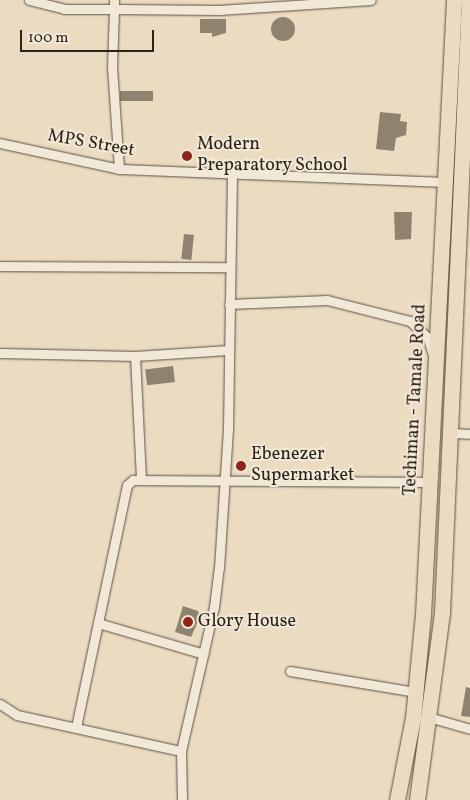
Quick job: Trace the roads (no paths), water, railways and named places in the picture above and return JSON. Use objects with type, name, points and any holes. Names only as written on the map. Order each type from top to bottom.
[{"type":"highway","name":"Techiman - Tamale Road","points":[[397,800],[416,692],[429,482],[434,432],[454,0]]},
{"type":"highway","points":[[417,800],[432,718],[452,434],[468,75],[469,0]]},
{"type":"highway","points":[[434,432],[452,434]]},
{"type":"street","points":[[29,0],[64,9],[114,4],[219,10],[371,0]]},
{"type":"street","points":[[114,4],[112,67],[120,169]]},
{"type":"street","name":"MPS Street","points":[[0,143],[120,169],[446,182]]},
{"type":"street","points":[[182,800],[181,751],[214,607],[225,480],[229,304],[228,267],[232,174]]},
{"type":"street","points":[[0,266],[228,267]]},
{"type":"street","points":[[229,304],[309,298],[410,321],[428,338],[436,369]]},
{"type":"street","points":[[0,353],[135,356],[228,350]]},
{"type":"street","points":[[135,356],[141,479]]},
{"type":"street","points":[[452,434],[470,434]]},
{"type":"street","points":[[76,727],[127,485],[141,479],[429,482]]},
{"type":"street","points":[[98,623],[204,654]]},
{"type":"street","points":[[290,671],[416,692]]},
{"type":"street","points":[[0,704],[17,716],[76,727],[181,751]]},
{"type":"street","points":[[432,718],[470,729]]},
{"type":"place","name":"Modern Preparatory School","points":[[187,156]]},
{"type":"place","name":"Ebenezer Supermarket","points":[[241,466]]},
{"type":"place","name":"Glory House","points":[[188,622]]}]
